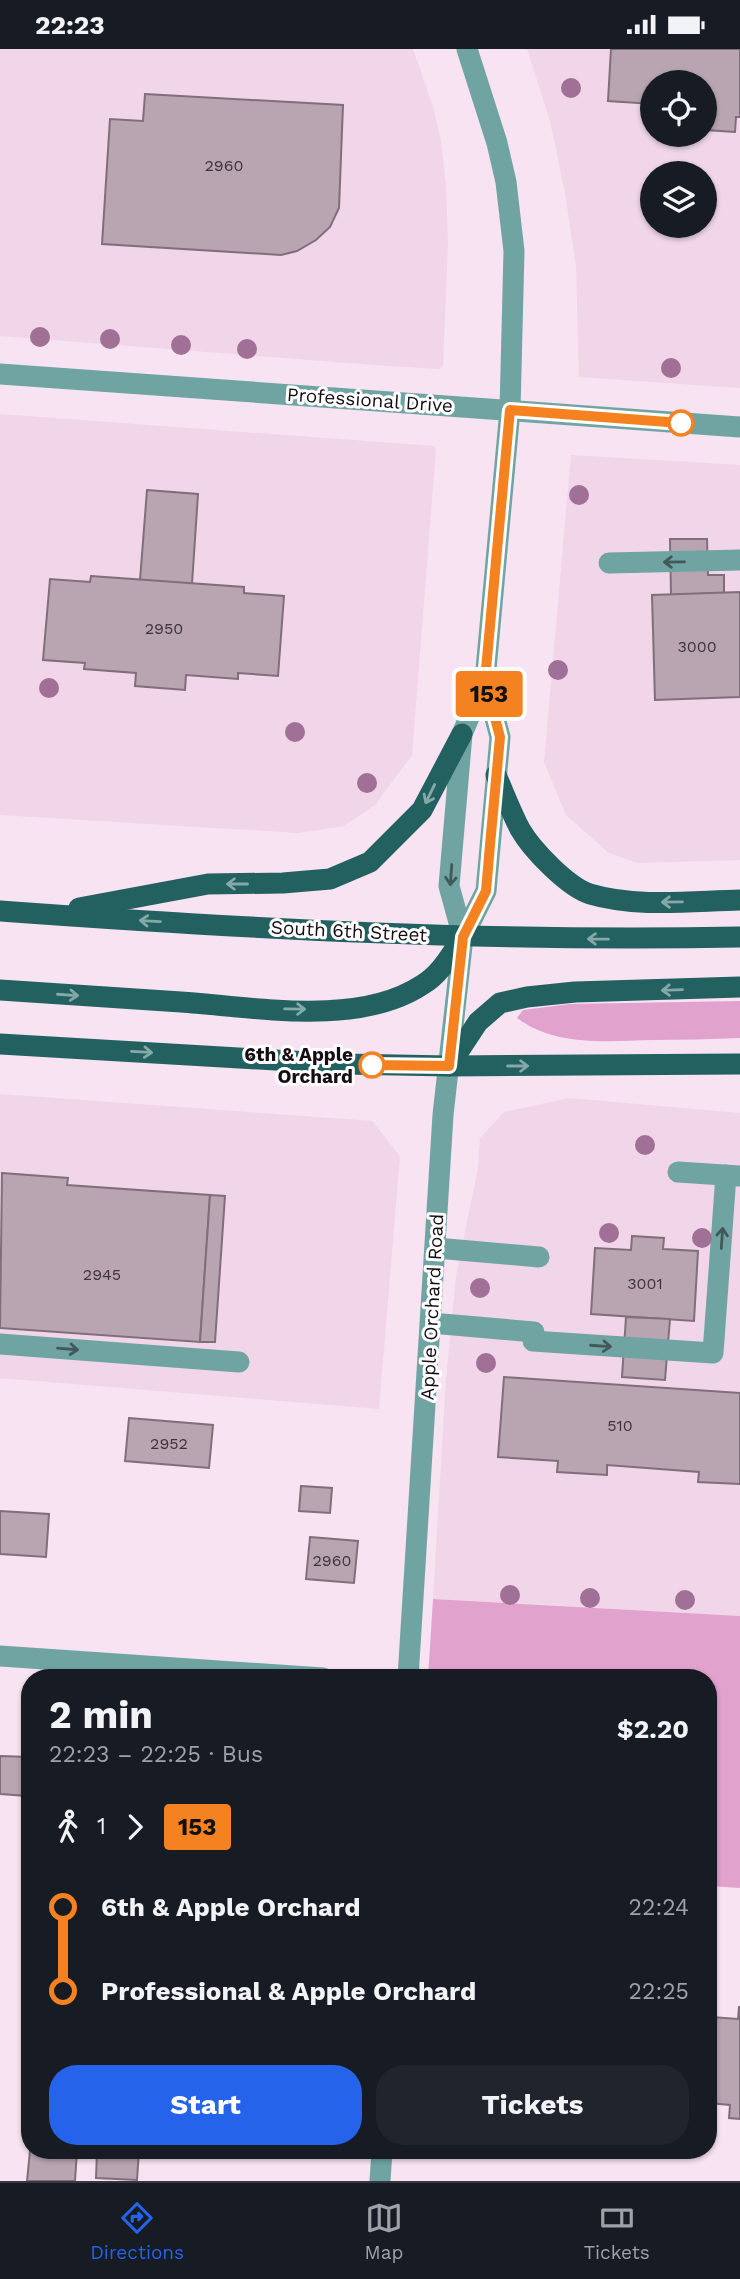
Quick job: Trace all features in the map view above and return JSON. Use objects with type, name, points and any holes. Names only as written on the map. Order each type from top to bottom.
[{"type":"main road","points":[[47,915],[208,884],[330,879],[370,862],[422,810],[462,734]]},
{"type":"main road","points":[[496,775],[520,830],[545,863],[587,893],[611,899],[655,902],[740,900]]},
{"type":"main road","name":"South 6th Street","points":[[0,911],[277,929],[463,937],[740,937]]},
{"type":"main road","points":[[0,990],[275,1009],[334,1010],[366,1007],[397,998],[423,985],[440,970],[463,937]]},
{"type":"main road","points":[[449,1066],[478,1023],[500,1003],[575,992],[740,987]]},
{"type":"main road","points":[[0,1044],[343,1064],[740,1064]]},
{"type":"street","name":"Apple Orchard Road","points":[[463,937],[449,886],[462,734],[485,680],[510,410],[514,251],[506,182],[498,143],[467,49]]},
{"type":"street","name":"Professional Drive","points":[[0,374],[740,427]]},
{"type":"street","points":[[609,563],[740,560]]},
{"type":"street","name":"Apple Orchard Road","points":[[409,1669],[443,1115],[463,937],[486,891],[500,737],[485,680]]},
{"type":"street","points":[[431,1324],[534,1337],[713,1353],[733,1175],[678,1173]]},
{"type":"street","points":[[436,1248],[539,1257]]},
{"type":"street","points":[[0,1344],[239,1362]]},
{"type":"street","points":[[0,1656],[191,1669]]},
{"type":"street","points":[[380,2181],[381,2159]]},
{"type":"shaded area","points":[[0,49],[413,49],[434,110],[446,186],[448,243],[443,366],[440,369],[388,366],[0,336]]},
{"type":"shaded area","points":[[527,49],[740,49],[740,388],[579,377],[576,266],[565,192],[550,121]]},
{"type":"shaded area","points":[[0,414],[434,446],[436,449],[412,755],[375,805],[344,826],[298,833],[0,815]]},
{"type":"shaded area","points":[[571,455],[740,465],[740,860],[638,863],[609,853],[566,815],[544,762]]},
{"type":"shaded area","points":[[740,1001],[740,1038],[582,1040],[548,1034],[517,1018],[523,1010],[570,1004]]},
{"type":"shaded area","points":[[0,1094],[372,1121],[400,1156],[379,1409],[0,1378]]},
{"type":"shaded area","points":[[569,1098],[740,1113],[740,1616],[433,1599],[446,1380],[456,1276],[478,1168],[480,1138],[504,1112]]},
{"type":"shaded area","points":[[433,1599],[740,1616],[740,1888],[717,1887],[717,1669],[429,1669]]},
{"type":"building","points":[[611,49],[740,49],[740,117],[736,117],[735,132],[717,131],[717,70],[640,70],[640,103],[608,101]]},
{"type":"building","points":[[145,94],[343,105],[339,208],[330,227],[316,240],[297,251],[281,255],[102,244],[110,119],[143,121]]},
{"type":"building","points":[[147,490],[198,494],[192,584],[140,580]]},
{"type":"building","points":[[670,539],[707,539],[708,575],[724,575],[724,593],[671,595]]},
{"type":"building","points":[[91,576],[244,587],[244,593],[284,596],[278,676],[238,673],[238,679],[186,675],[185,690],[135,686],[136,673],[84,669],[85,663],[43,660],[50,579],[90,582]]},
{"type":"building","points":[[740,592],[740,697],[655,700],[652,595]]},
{"type":"building","points":[[2,1173],[68,1178],[67,1185],[210,1195],[200,1342],[0,1328]]},
{"type":"building","points":[[210,1195],[225,1196],[215,1342],[200,1342]]},
{"type":"building","points":[[632,1236],[664,1238],[663,1249],[698,1251],[694,1321],[591,1314],[595,1248],[631,1250]]},
{"type":"building","points":[[626,1317],[670,1319],[665,1380],[622,1377]]},
{"type":"building","points":[[504,1377],[740,1393],[740,1484],[698,1482],[699,1472],[607,1465],[607,1475],[557,1472],[558,1461],[498,1457]]},
{"type":"building","points":[[129,1418],[213,1425],[209,1468],[125,1461]]},
{"type":"building","points":[[301,1486],[332,1488],[330,1513],[299,1511]]},
{"type":"building","points":[[0,1511],[49,1514],[46,1557],[0,1554]]},
{"type":"building","points":[[310,1537],[358,1541],[354,1583],[306,1579]]},
{"type":"building","points":[[0,1756],[21,1757],[21,1796],[0,1794]]},
{"type":"building","points":[[740,2007],[740,2119],[729,2118],[730,2105],[717,2104],[717,2017],[738,2019]]},
{"type":"building","points":[[29,2159],[76,2159],[75,2181],[27,2181]]},
{"type":"building","points":[[97,2159],[138,2159],[137,2180],[96,2178]]},
{"type":"bus line","name":"153","points":[[372,1065],[449,1066],[463,937],[486,891],[500,737],[485,680],[510,410],[681,423]]},
{"type":"place","name":"6th & Apple Orchard","points":[[372,1065]]}]
